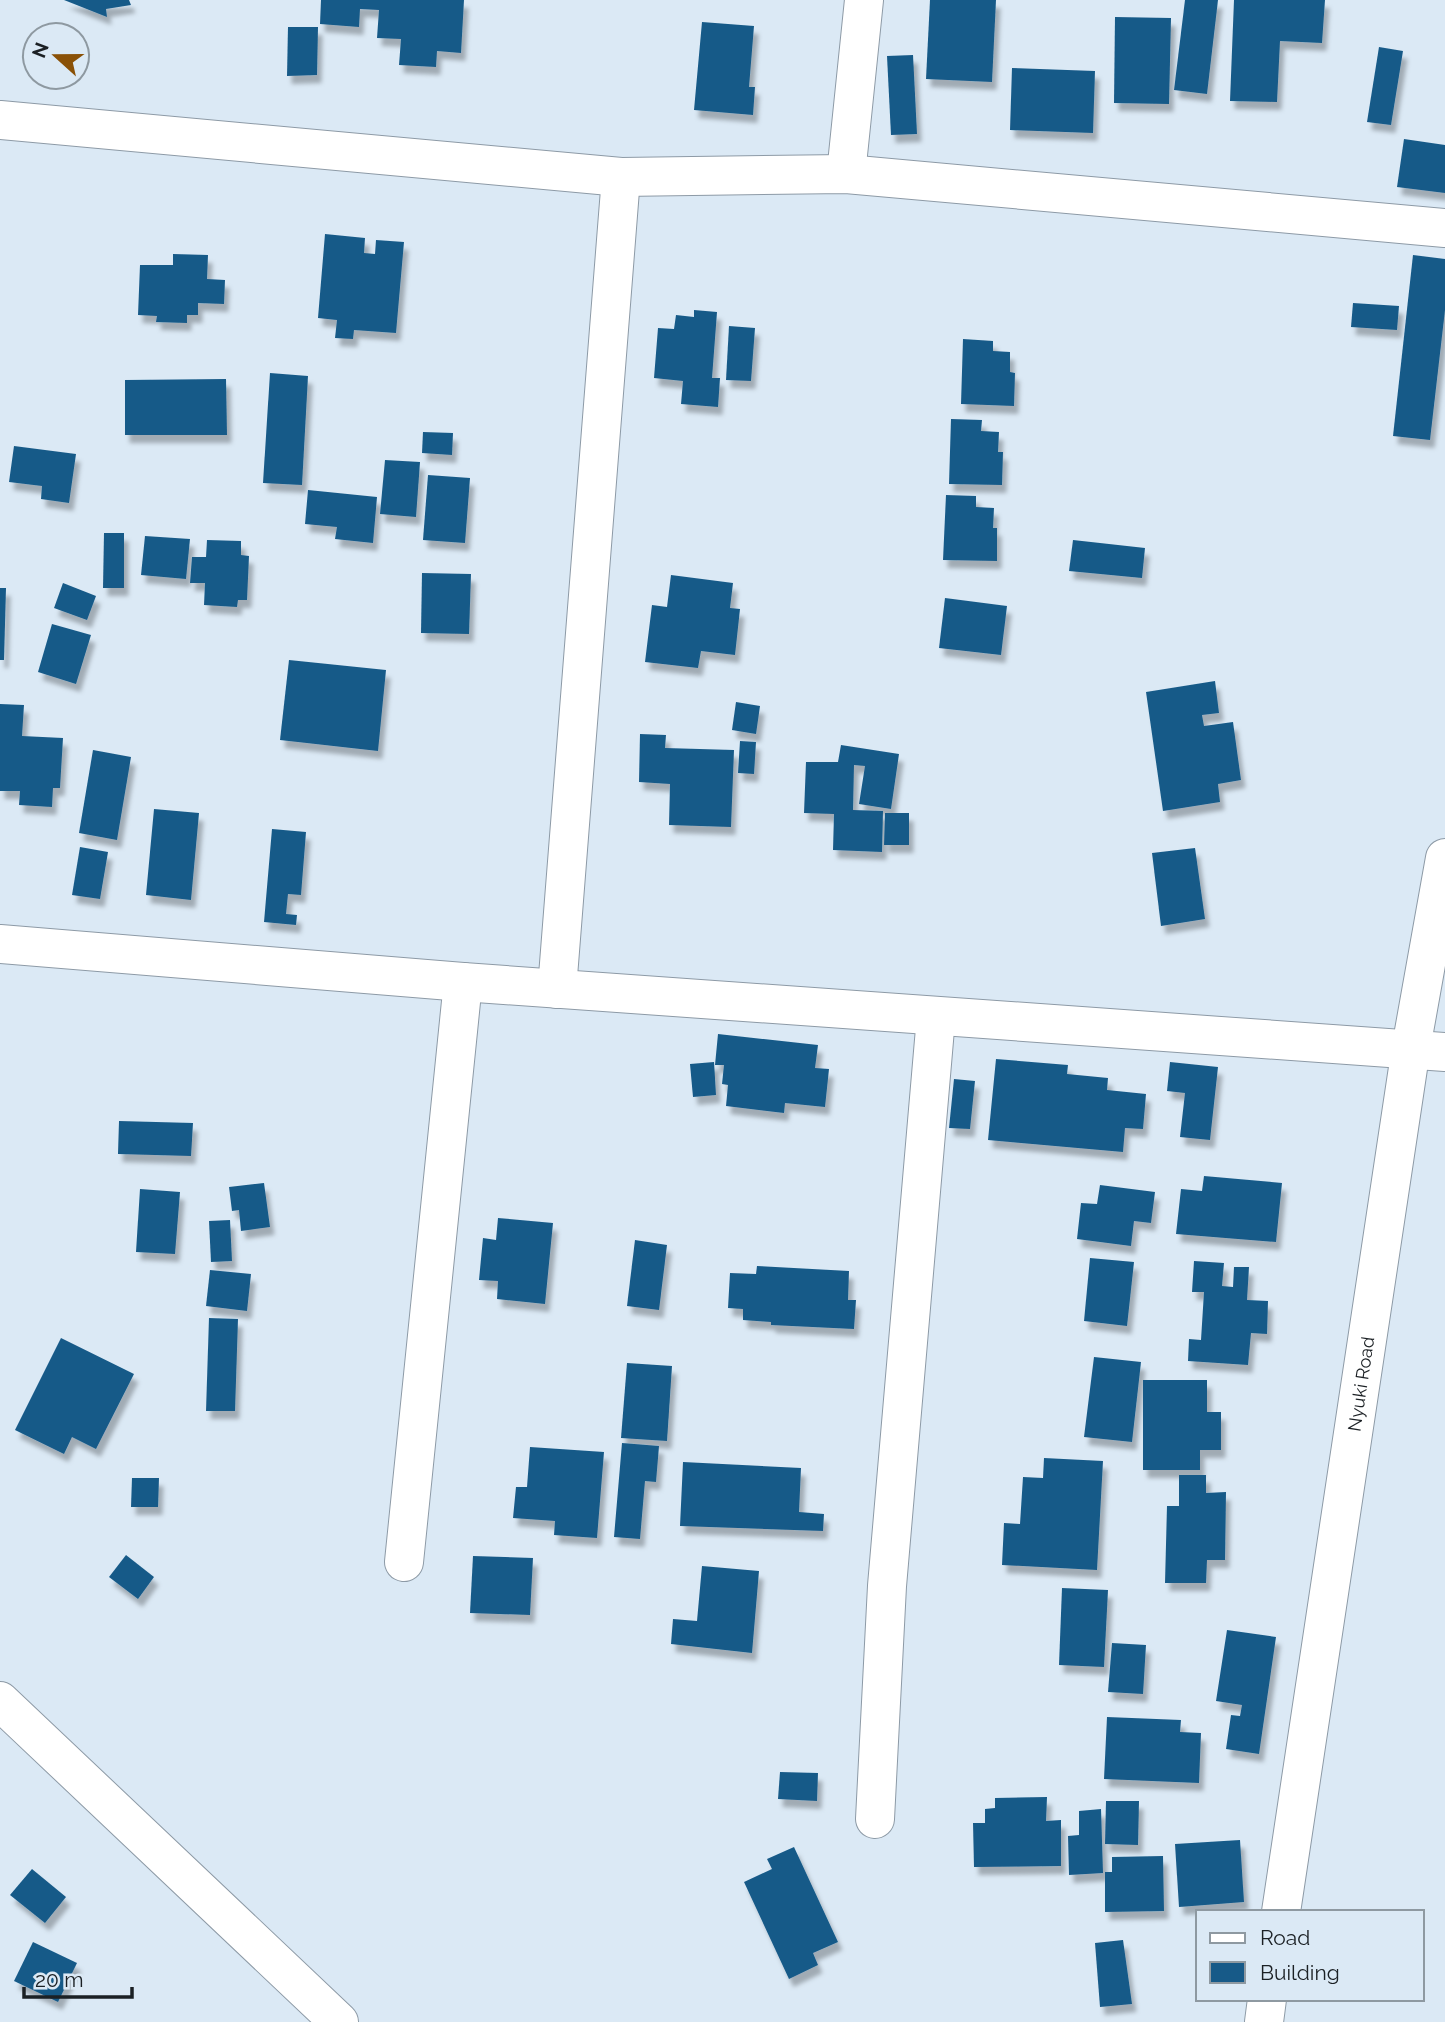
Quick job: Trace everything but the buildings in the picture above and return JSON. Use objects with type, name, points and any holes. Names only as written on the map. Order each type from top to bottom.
[{"type":"street","points":[[846,174],[864,0]]},
{"type":"street","points":[[0,120],[621,177],[846,174],[1445,228]]},
{"type":"street","points":[[557,989],[621,177]]},
{"type":"street","name":"Nyuki Road","points":[[1281,1910],[1428,1050],[1445,858]]},
{"type":"street","points":[[0,944],[557,989],[1428,1050]]},
{"type":"street","points":[[404,1562],[463,982]]},
{"type":"street","points":[[875,1819],[887,1586],[936,1017]]},
{"type":"street","points":[[0,1701],[339,2022]]},
{"type":"street","points":[[1264,2022],[1267,2001]]}]
